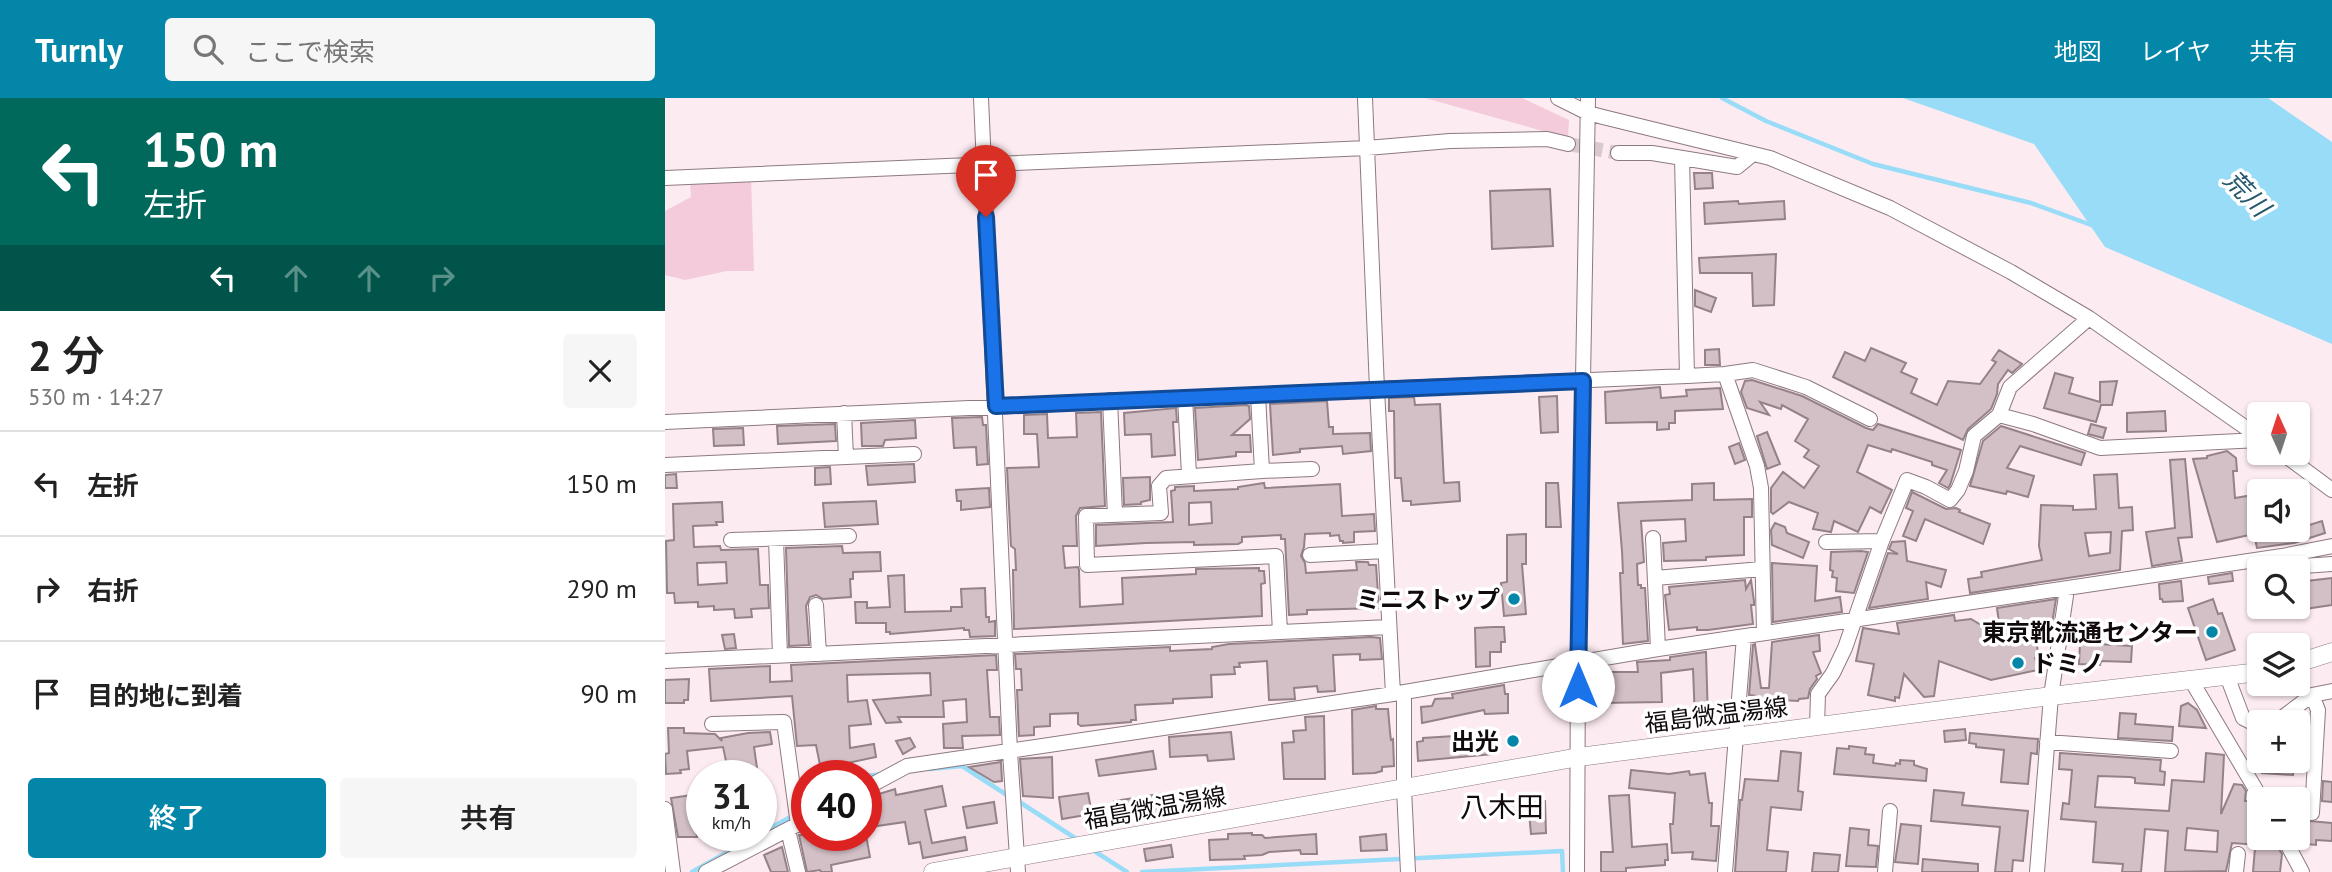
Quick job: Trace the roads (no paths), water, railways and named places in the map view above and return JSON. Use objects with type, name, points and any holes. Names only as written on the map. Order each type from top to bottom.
[{"type":"main road","points":[[2310,659],[2332,652]]},
{"type":"main road","name":"福島微温湯線","points":[[933,872],[1017,865],[1579,757],[2247,673]]},
{"type":"street","points":[[981,98],[1017,865]]},
{"type":"street","points":[[1365,98],[1389,627],[1398,693],[1408,872]]},
{"type":"street","points":[[1558,98],[1770,158],[1889,208],[2011,272],[2089,318],[2247,430]]},
{"type":"street","points":[[1577,872],[1588,106]]},
{"type":"street","points":[[665,178],[1367,148],[1450,141],[1547,139],[1568,144]]},
{"type":"street","points":[[1618,153],[1652,153],[1737,167],[1753,154]]},
{"type":"street","points":[[1682,158],[1687,376]]},
{"type":"street","points":[[1817,727],[1818,694],[1833,673],[1907,480],[1950,500],[1958,491],[1966,471],[1974,436],[2000,415],[2010,387],[2089,318]]},
{"type":"street","points":[[665,422],[1687,376],[1753,369],[1805,387],[1870,419]]},
{"type":"street","points":[[1725,374],[1757,466],[1761,488],[1764,633]]},
{"type":"street","points":[[1258,395],[1262,471]]},
{"type":"street","points":[[1185,397],[1189,475]]},
{"type":"street","points":[[1110,401],[1115,515]]},
{"type":"street","points":[[844,413],[846,457]]},
{"type":"street","points":[[2000,415],[2101,448],[2247,439]]},
{"type":"street","points":[[665,465],[914,454]]},
{"type":"street","points":[[2299,466],[2332,490]]},
{"type":"street","points":[[1280,632],[1276,556],[1087,565],[1086,516],[1161,513],[1159,486],[1166,478],[1312,469]]},
{"type":"street","points":[[730,540],[849,536]]},
{"type":"street","points":[[1653,538],[1658,649]]},
{"type":"street","points":[[776,539],[780,656]]},
{"type":"street","points":[[1826,542],[1882,541]]},
{"type":"street","points":[[2282,556],[2332,546]]},
{"type":"street","points":[[1310,555],[1385,551]]},
{"type":"street","points":[[882,779],[907,766],[1398,693],[1658,649],[2247,561]]},
{"type":"street","points":[[2310,566],[2332,564]]},
{"type":"street","points":[[1655,578],[1762,569]]},
{"type":"street","points":[[2037,872],[2051,696],[2067,589]]},
{"type":"street","points":[[816,605],[819,654]]},
{"type":"street","points":[[665,661],[1389,627]]},
{"type":"street","points":[[1725,872],[1744,637]]},
{"type":"street","points":[[2227,676],[2243,718],[2247,720]]},
{"type":"street","points":[[2190,680],[2254,787]]},
{"type":"street","points":[[2292,710],[2312,695],[2332,691]]},
{"type":"street","points":[[2312,695],[2318,710],[2312,813]]},
{"type":"street","points":[[712,724],[783,722],[791,777]]},
{"type":"street","points":[[2047,742],[2171,751]]},
{"type":"street","points":[[665,809],[673,872]]},
{"type":"street","points":[[1885,872],[1890,811]]},
{"type":"street","points":[[706,872],[791,829]]},
{"type":"street","points":[[2290,850],[2302,872]]},
{"type":"street","points":[[798,851],[798,872]]},
{"type":"street","points":[[2236,872],[2238,853]]},
{"type":"water","name":"荒川","points":[[1903,98],[2268,98],[2332,142],[2332,344],[2105,247],[2034,144]]},
{"type":"waterway","points":[[1722,98],[1766,121],[1873,164],[2031,203],[2094,226]]},
{"type":"waterway","points":[[930,769],[962,766],[1010,797]]},
{"type":"waterway","points":[[1018,801],[1078,840]]},
{"type":"waterway","points":[[777,824],[791,817]]},
{"type":"waterway","points":[[1091,849],[1127,872]]},
{"type":"waterway","points":[[692,872],[729,851]]},
{"type":"waterway","points":[[1142,872],[1562,851],[1563,872]]},
{"type":"tunnel","points":[[1568,144],[1618,153]]},
{"type":"place","name":"ミニストップ","points":[[1514,599]]},
{"type":"place","name":"東京靴流通センター","points":[[2212,632]]},
{"type":"place","name":"ドミノ","points":[[2018,663]]},
{"type":"place","name":"出光","points":[[1513,741]]},
{"type":"district","name":"八木田","points":[[1502,806]]}]
